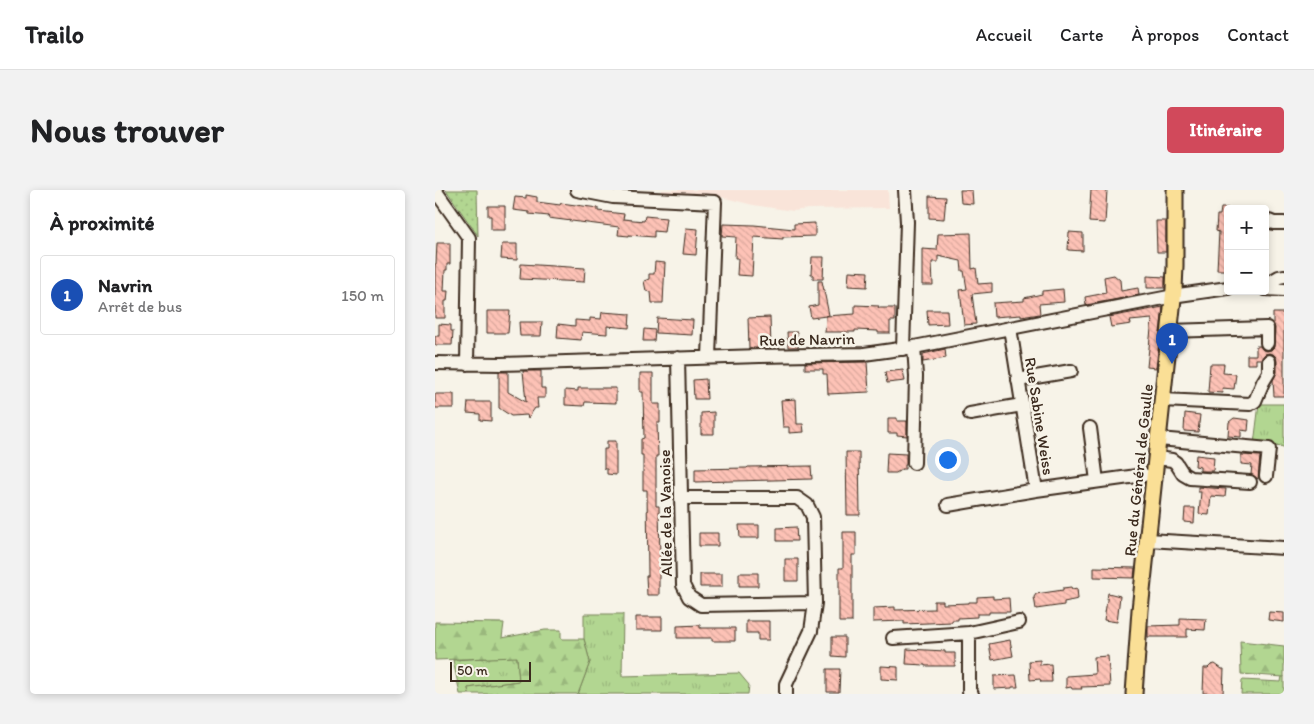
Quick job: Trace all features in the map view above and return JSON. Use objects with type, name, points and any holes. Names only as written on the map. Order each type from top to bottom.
[{"type":"main road","name":"Rue du Général de Gaulle","points":[[1134,694],[1140,610],[1149,540],[1173,296],[1175,190]]},
{"type":"street","points":[[435,190],[469,238],[467,364]]},
{"type":"street","points":[[577,190],[715,202],[709,357]]},
{"type":"street","points":[[905,190],[908,348],[916,376],[914,463]]},
{"type":"street","points":[[1269,221],[1284,223]]},
{"type":"street","points":[[1269,283],[1284,276]]},
{"type":"street","name":"Rue de Navrin","points":[[435,363],[501,364],[864,354],[908,348],[1173,296],[1224,289]]},
{"type":"street","points":[[1269,289],[1284,290]]},
{"type":"street","name":"Rue Sabine Weiss","points":[[1010,328],[1036,490],[1143,475]]},
{"type":"street","points":[[1169,330],[1267,328],[1267,343]]},
{"type":"street","name":"Allée de la Vanoise","points":[[678,358],[683,585],[689,597],[701,605],[815,603]]},
{"type":"street","points":[[1162,403],[1250,404],[1255,401],[1269,372],[1269,360]]},
{"type":"street","points":[[1018,380],[1071,371]]},
{"type":"street","points":[[1162,403],[1218,410]]},
{"type":"street","points":[[970,414],[1023,405]]},
{"type":"street","points":[[1090,428],[1097,481]]},
{"type":"street","points":[[1159,439],[1269,449],[1266,476]]},
{"type":"street","points":[[1157,458],[1172,460],[1183,474],[1190,478],[1250,482]]},
{"type":"street","points":[[948,505],[1036,490]]},
{"type":"street","points":[[681,498],[797,498],[807,504],[813,517],[815,603],[811,631],[786,684],[786,694]]},
{"type":"street","points":[[1149,540],[1284,548]]},
{"type":"street","points":[[893,638],[969,633],[1019,622]]},
{"type":"street","points":[[969,633],[969,692],[972,694]]},
{"type":"shaded area","points":[[662,190],[888,190],[889,208],[793,211],[753,205],[721,197],[661,194]]},
{"type":"green space","points":[[446,190],[477,190],[478,236]]},
{"type":"green space","points":[[1259,404],[1284,404],[1284,447],[1254,444]]},
{"type":"green space","points":[[584,614],[623,614],[622,676],[739,673],[749,685],[748,694],[578,694],[590,662],[584,639]]},
{"type":"green space","points":[[435,622],[504,623],[502,638],[545,630],[561,630],[561,639],[584,639],[590,662],[578,694],[469,694],[468,688],[519,681],[517,657],[435,660]]},
{"type":"green space","points":[[1240,641],[1284,646],[1284,677],[1241,674]]},
{"type":"green space","points":[[517,656],[519,681],[468,688],[469,694],[460,694],[453,660]]},
{"type":"green space","points":[[1282,676],[1284,676],[1284,694],[1241,694],[1242,680],[1281,682]]},
{"type":"building","points":[[960,190],[972,190],[973,204],[961,203]]},
{"type":"building","points":[[1091,190],[1107,190],[1105,223],[1089,222]]},
{"type":"building","points":[[526,195],[537,197],[537,202],[598,208],[598,211],[624,214],[623,219],[644,221],[645,216],[666,218],[664,232],[654,231],[654,237],[618,235],[619,227],[548,218],[549,216],[513,210],[515,197],[526,198]]},
{"type":"building","points":[[929,196],[946,197],[944,219],[929,218]]},
{"type":"building","points":[[488,206],[505,206],[505,230],[491,230],[491,216],[488,216]]},
{"type":"building","points":[[1221,208],[1224,208],[1224,270],[1217,270],[1219,232],[1216,231],[1217,215],[1220,215]]},
{"type":"building","points":[[1156,221],[1166,221],[1166,252],[1157,252]]},
{"type":"building","points":[[815,223],[815,236],[783,237],[783,239],[754,237],[752,276],[737,275],[738,258],[735,258],[736,237],[722,236],[723,224],[794,229],[794,224]]},
{"type":"building","points":[[686,228],[698,229],[696,255],[683,254]]},
{"type":"building","points":[[1069,232],[1083,233],[1083,251],[1068,250]]},
{"type":"building","points":[[971,233],[972,269],[976,268],[978,284],[992,283],[992,292],[972,294],[976,324],[964,325],[960,290],[967,289],[961,261],[938,256],[938,262],[932,262],[933,285],[922,285],[922,249],[937,250],[938,234]]},
{"type":"building","points":[[437,243],[450,243],[450,264],[447,264],[447,270],[445,270],[444,291],[448,291],[447,301],[445,301],[445,318],[435,318]]},
{"type":"building","points":[[502,244],[517,244],[517,260],[501,259]]},
{"type":"building","points":[[812,257],[824,257],[823,279],[813,279],[813,274],[811,274]]},
{"type":"building","points":[[655,262],[665,263],[663,303],[652,303],[651,292],[646,291],[644,281],[649,279],[649,274],[654,274]]},
{"type":"building","points":[[521,264],[585,268],[584,282],[520,279]]},
{"type":"building","points":[[849,271],[868,272],[867,287],[848,286]]},
{"type":"building","points":[[1114,275],[1120,280],[1121,291],[1138,288],[1139,295],[1086,305],[1085,297],[1106,293],[1104,277]]},
{"type":"building","points":[[1147,276],[1165,277],[1165,288],[1147,288]]},
{"type":"building","points":[[818,281],[822,281],[829,315],[811,318],[809,307],[818,305]]},
{"type":"building","points":[[1063,289],[1064,302],[1039,304],[1040,314],[1021,317],[1021,315],[994,317],[993,303],[1024,301],[1024,298],[1042,294],[1042,291]]},
{"type":"building","points":[[855,305],[895,308],[895,321],[890,321],[890,333],[855,330],[855,332],[825,332],[826,316],[855,314]]},
{"type":"building","points":[[1163,307],[1156,368],[1147,367],[1152,319],[1130,321],[1131,324],[1111,327],[1109,317]]},
{"type":"building","points":[[927,310],[947,310],[948,324],[928,325]]},
{"type":"building","points":[[487,311],[510,311],[508,333],[487,333]]},
{"type":"building","points":[[602,312],[630,314],[629,328],[607,326],[607,334],[582,332],[581,340],[557,338],[558,324],[575,326],[575,320],[590,321],[590,318],[601,319]]},
{"type":"building","points":[[1273,313],[1284,313],[1284,396],[1274,396],[1273,380],[1277,372],[1277,361],[1273,354],[1265,354],[1261,359],[1256,359],[1256,364],[1247,364],[1247,355],[1256,355],[1256,346],[1260,346],[1263,350],[1267,351],[1274,347],[1275,328]]},
{"type":"building","points":[[770,317],[771,348],[749,348],[748,318]]},
{"type":"building","points":[[657,318],[693,320],[692,335],[656,333]]},
{"type":"building","points":[[519,322],[542,322],[541,336],[520,336]]},
{"type":"building","points":[[439,324],[451,325],[451,331],[453,331],[452,345],[435,345],[435,336],[439,336]]},
{"type":"building","points":[[644,329],[655,330],[654,341],[643,341]]},
{"type":"building","points":[[787,332],[797,332],[798,347],[788,347]]},
{"type":"building","points":[[945,349],[946,358],[923,362],[923,354]]},
{"type":"building","points":[[867,362],[869,392],[828,394],[827,374],[823,374],[823,369],[805,369],[805,363]]},
{"type":"building","points":[[1210,364],[1224,364],[1223,373],[1236,374],[1234,389],[1222,388],[1223,393],[1208,392]]},
{"type":"building","points":[[903,370],[905,381],[887,383],[885,372]]},
{"type":"building","points":[[523,371],[541,371],[541,388],[545,388],[545,398],[537,398],[538,408],[535,408],[528,418],[527,415],[511,416],[499,408],[499,372],[508,372],[508,392],[526,402]]},
{"type":"building","points":[[640,373],[653,373],[653,404],[660,404],[660,423],[657,423],[658,456],[656,456],[656,506],[659,506],[659,595],[647,595],[647,490],[643,490],[641,439],[644,438],[643,392],[640,392]]},
{"type":"building","points":[[706,379],[707,399],[694,399],[693,380]]},
{"type":"building","points":[[578,388],[616,388],[616,403],[585,402],[584,406],[565,405],[565,390],[578,391]]},
{"type":"building","points":[[435,394],[454,394],[454,408],[435,408]]},
{"type":"building","points":[[796,399],[797,424],[803,424],[804,432],[789,433],[789,427],[783,427],[781,400]]},
{"type":"building","points":[[468,402],[491,402],[491,421],[480,420],[480,414],[467,413]]},
{"type":"building","points":[[714,412],[714,434],[701,434],[701,413]]},
{"type":"building","points":[[1185,413],[1200,415],[1198,432],[1184,431]]},
{"type":"building","points":[[888,418],[897,418],[897,421],[907,421],[907,436],[888,433]]},
{"type":"building","points":[[1234,418],[1249,420],[1248,431],[1241,430],[1241,437],[1228,436],[1229,422]]},
{"type":"building","points":[[607,441],[616,441],[616,475],[607,474],[607,469],[604,469],[604,449],[607,449]]},
{"type":"building","points":[[846,452],[859,452],[860,515],[847,515]]},
{"type":"building","points":[[887,453],[906,454],[905,469],[896,473],[886,473]]},
{"type":"building","points":[[1196,455],[1214,457],[1213,471],[1200,471],[1200,467],[1195,466]]},
{"type":"building","points":[[1241,455],[1260,456],[1258,479],[1251,474],[1252,465],[1241,464]]},
{"type":"building","points":[[811,466],[812,479],[695,482],[695,469]]},
{"type":"building","points":[[1198,487],[1226,489],[1225,497],[1211,496],[1209,515],[1199,514],[1201,492],[1198,492]]},
{"type":"building","points":[[1185,508],[1195,508],[1194,523],[1184,522]]},
{"type":"building","points":[[739,525],[759,525],[759,538],[740,538]]},
{"type":"building","points":[[796,527],[797,541],[777,541],[777,528]]},
{"type":"building","points":[[843,532],[856,532],[856,555],[852,555],[852,622],[839,622],[839,568],[843,568]]},
{"type":"building","points":[[699,533],[718,533],[718,546],[699,546]]},
{"type":"building","points":[[785,559],[798,559],[798,581],[785,581]]},
{"type":"building","points":[[1094,567],[1135,568],[1134,578],[1094,577]]},
{"type":"building","points":[[739,573],[758,573],[758,586],[739,586]]},
{"type":"building","points":[[700,574],[722,574],[722,587],[700,587]]},
{"type":"building","points":[[1071,587],[1072,589],[1077,588],[1078,599],[1064,602],[1064,605],[1036,609],[1034,597],[1036,594]]},
{"type":"building","points":[[1108,593],[1120,596],[1117,622],[1104,620]]},
{"type":"building","points":[[993,596],[993,599],[1009,598],[1010,612],[977,614],[977,617],[958,618],[958,620],[952,620],[952,622],[904,624],[904,621],[873,622],[873,608],[895,607],[895,610],[934,609],[934,601],[943,601],[943,604],[969,603],[977,602],[977,597]]},
{"type":"building","points":[[1269,612],[1284,613],[1284,622],[1268,620]]},
{"type":"building","points":[[636,617],[662,617],[662,630],[636,630]]},
{"type":"building","points":[[1180,618],[1206,619],[1205,630],[1187,629],[1187,637],[1148,637],[1148,626],[1180,625]]},
{"type":"building","points":[[746,621],[769,621],[769,640],[758,640],[758,633],[746,633]]},
{"type":"building","points":[[700,625],[700,628],[735,628],[735,641],[712,641],[712,638],[677,638],[677,626]]},
{"type":"building","points":[[832,637],[845,637],[845,657],[832,656]]},
{"type":"building","points":[[1010,640],[1013,656],[992,660],[989,644]]},
{"type":"building","points":[[907,649],[955,653],[955,666],[906,664]]},
{"type":"building","points":[[1108,656],[1110,686],[1081,687],[1082,689],[1066,688],[1066,676],[1095,674],[1094,657]]},
{"type":"building","points":[[1040,660],[1040,665],[1051,664],[1052,682],[1041,682],[1040,679],[1030,680],[1029,661]]},
{"type":"building","points":[[1215,664],[1224,669],[1223,694],[1203,693],[1204,668]]},
{"type":"building","points":[[881,666],[898,667],[898,680],[881,679]]},
{"type":"building","points":[[827,669],[840,669],[839,692],[827,692]]},
{"type":"building","points":[[1016,675],[1018,687],[994,689],[994,676]]},
{"type":"place","name":"Navrin","points":[[1172,364]]}]
